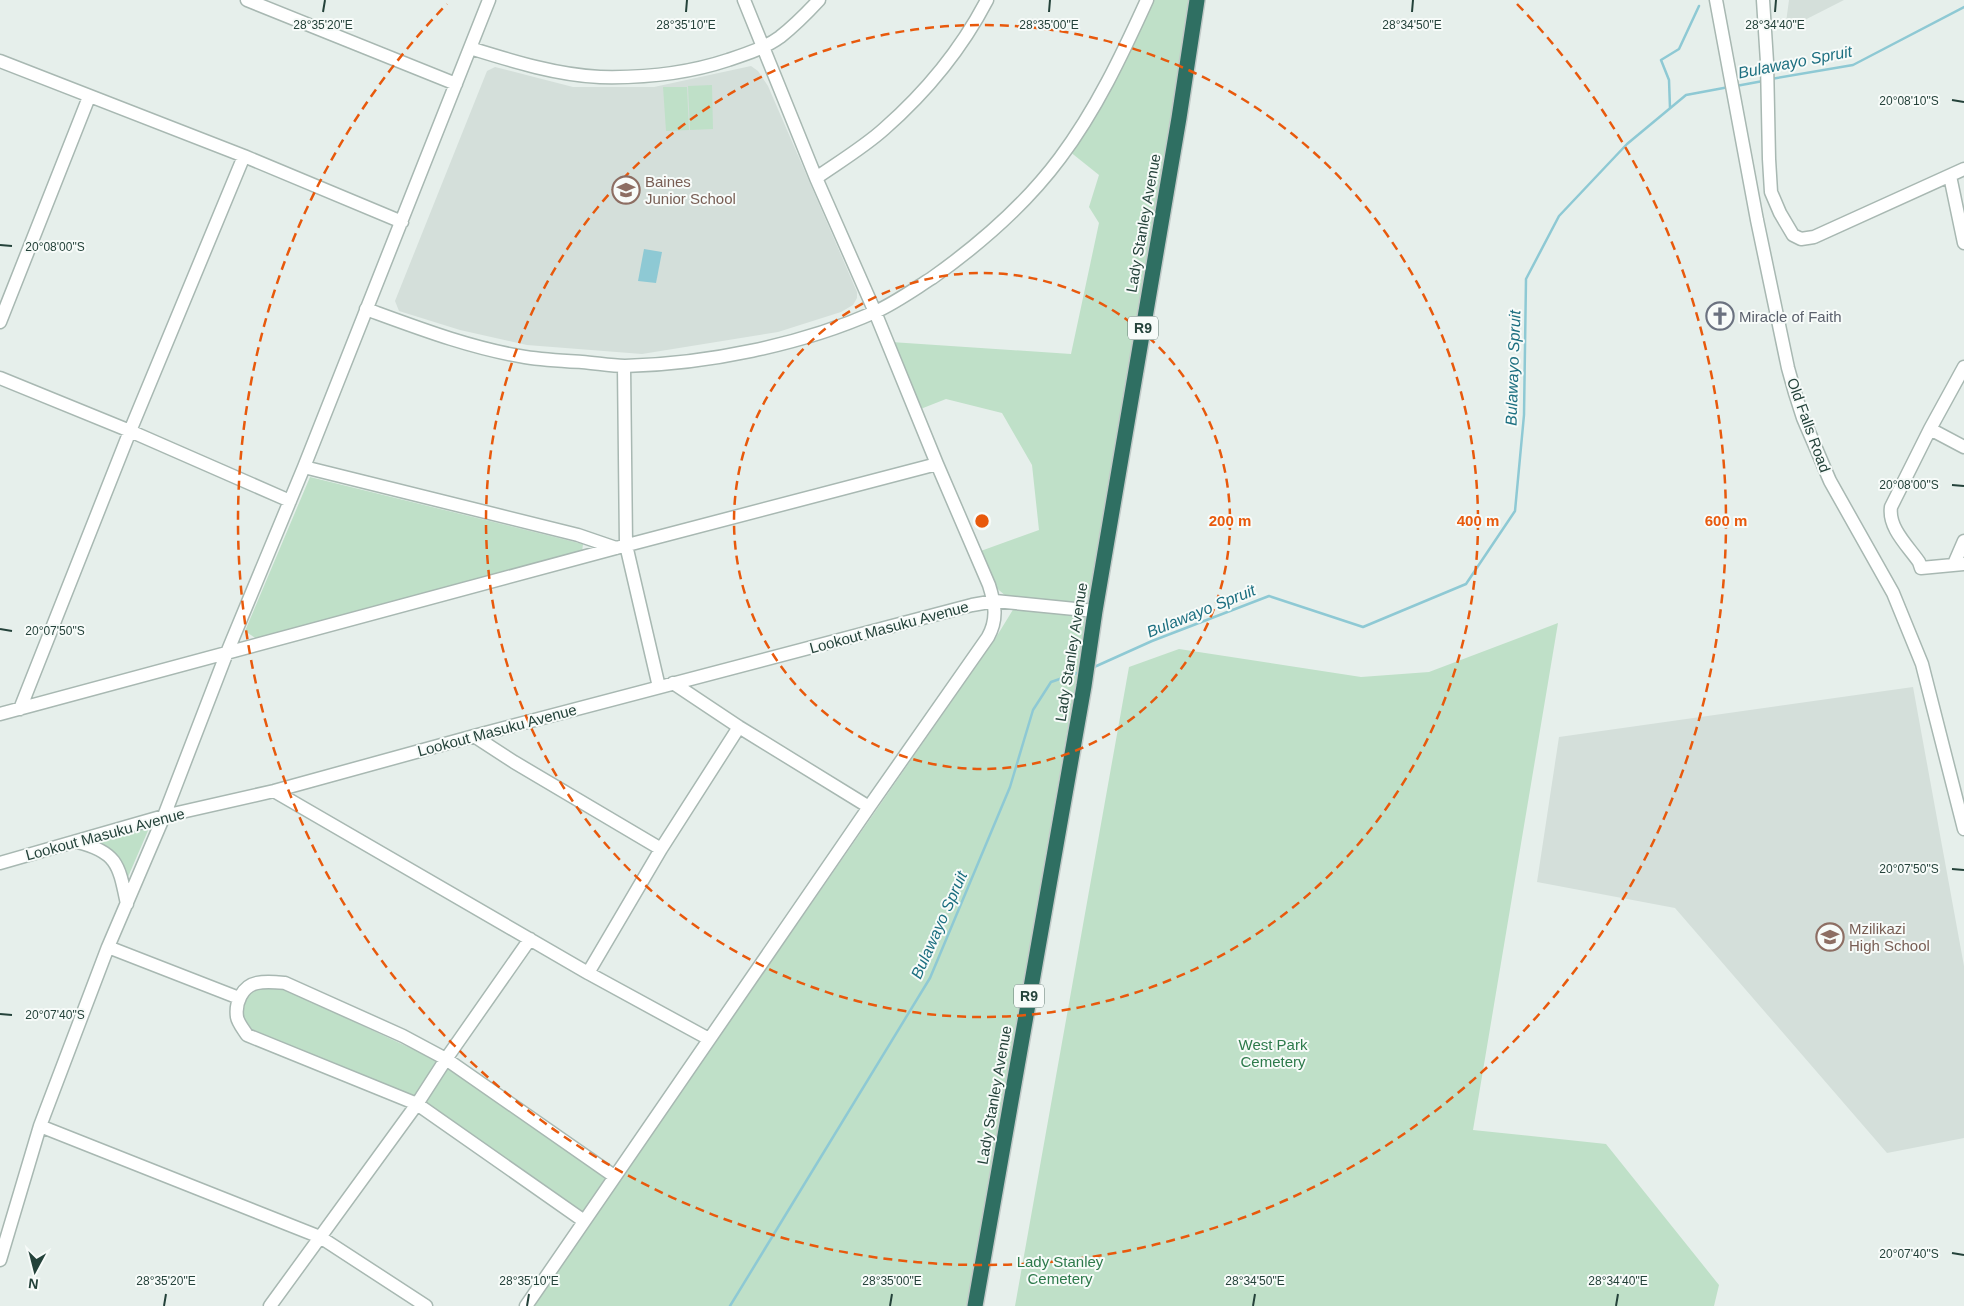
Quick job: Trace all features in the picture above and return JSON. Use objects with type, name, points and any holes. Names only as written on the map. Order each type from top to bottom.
[{"type":"highway","name":"Lady Stanley Avenue","points":[[975,1306],[1084,686],[1197,1]]},
{"type":"street","points":[[247,0],[456,84]]},
{"type":"street","points":[[0,1260],[40,1126],[108,947],[164,816],[226,654],[304,467],[489,0]]},
{"type":"street","points":[[526,1306],[988,637],[994,627],[996,616],[995,601],[989,585],[875,312],[816,178],[744,0]]},
{"type":"street","points":[[470,48],[514,62],[559,71],[600,76],[635,76],[686,70],[714,64],[764,47],[780,37],[819,0]]},
{"type":"street","points":[[816,178],[884,129],[936,76],[976,22],[987,0]]},
{"type":"street","points":[[366,309],[455,341],[526,357],[624,366],[706,359],[758,349],[810,335],[875,312],[902,298],[964,255],[1006,220],[1060,159],[1100,98],[1146,0]]},
{"type":"street","name":"Old Falls Road","points":[[1716,0],[1757,220],[1788,368],[1798,401],[1830,481],[1893,592],[1919,656],[1964,828]]},
{"type":"street","points":[[1763,0],[1767,62],[1768,159],[1771,192],[1780,213],[1793,235],[1807,239],[1814,237],[1964,169]]},
{"type":"street","points":[[0,61],[244,156],[402,222]]},
{"type":"street","points":[[0,322],[89,97]]},
{"type":"street","points":[[20,709],[130,430],[244,156]]},
{"type":"street","points":[[1950,176],[1964,243]]},
{"type":"street","points":[[624,366],[621,546],[660,687]]},
{"type":"street","points":[[1964,367],[1930,428],[1891,507],[1890,517],[1921,568],[1959,564],[1964,541]]},
{"type":"street","points":[[0,378],[130,430],[290,501]]},
{"type":"street","points":[[1930,428],[1964,447]]},
{"type":"street","points":[[0,714],[621,546],[937,464]]},
{"type":"street","points":[[304,467],[621,546]]},
{"type":"street","name":"Lookout Masuku Avenue","points":[[0,863],[164,816],[274,791],[474,736],[972,605],[995,601],[1095,611]]},
{"type":"street","points":[[673,684],[869,807]]},
{"type":"street","points":[[588,973],[661,849],[739,727]]},
{"type":"street","points":[[474,736],[514,762],[661,849]]},
{"type":"street","points":[[274,791],[588,973],[709,1039]]},
{"type":"street","points":[[74,842],[100,849],[110,856],[119,872],[126,904]]},
{"type":"street","points":[[270,1306],[417,1104],[446,1059],[530,939]]},
{"type":"street","points":[[108,947],[239,998]]},
{"type":"street","points":[[584,1221],[417,1104],[247,1035],[237,1017],[239,998],[246,989],[255,983],[270,981],[285,983],[403,1036],[446,1059],[614,1176]]},
{"type":"street","points":[[40,1126],[320,1237],[426,1306]]},
{"type":"shaded area","points":[[1789,0],[1844,0],[1785,30]]},
{"type":"shaded area","name":"Baines Junior School","points":[[751,66],[758,71],[768,86],[857,292],[857,298],[853,305],[841,312],[778,332],[642,354],[527,345],[460,330],[399,311],[395,301],[487,71],[495,67],[573,87],[654,87]]},
{"type":"shaded area","name":"Mzilikazi High School","points":[[1913,687],[1964,966],[1964,1138],[1887,1153],[1675,908],[1537,882],[1559,737]]},
{"type":"green space","points":[[1153,0],[1191,0],[1191,7],[1093,582],[1088,597],[1078,603],[1007,597],[993,585],[978,552],[1039,530],[1032,465],[1002,413],[946,399],[918,410],[891,342],[1071,354],[1099,223],[1089,207],[1099,175],[1069,151],[1107,98]]},
{"type":"green space","points":[[712,85],[713,129],[690,130],[688,86]]},
{"type":"green space","points":[[663,87],[687,87],[689,130],[666,131]]},
{"type":"green space","points":[[310,477],[583,544],[582,552],[258,640],[245,631]]},
{"type":"green space","points":[[1014,608],[1087,618],[967,1306],[532,1306],[995,639]]},
{"type":"green space","name":"West Park Cemetery","points":[[1558,623],[1473,1130],[1606,1144],[1719,1285],[1714,1306],[1015,1306],[1129,667],[1179,649],[1361,677],[1429,672]]},
{"type":"green space","points":[[150,826],[128,877],[124,865],[117,855],[109,848],[97,843]]},
{"type":"green space","points":[[269,987],[284,989],[438,1061],[607,1178],[584,1213],[414,1096],[252,1030],[242,1014],[244,998],[258,989]]},
{"type":"water","points":[[644,249],[662,252],[656,283],[638,281]]},
{"type":"waterway","points":[[1670,108],[1669,80],[1661,60],[1679,49],[1699,6]]},
{"type":"waterway","name":"Bulawayo Spruit","points":[[1771,79],[1853,65],[1964,7]]},
{"type":"waterway","name":"Bulawayo Spruit","points":[[1736,86],[1763,81]]},
{"type":"waterway","name":"Bulawayo Spruit","points":[[1092,668],[1152,641],[1269,596],[1363,627],[1466,584],[1515,511],[1524,415],[1526,279],[1559,216],[1627,144],[1686,95],[1729,87]]},
{"type":"waterway","name":"Bulawayo Spruit","points":[[730,1306],[930,978],[1010,787],[1033,710],[1051,682],[1080,672]]},
{"type":"place","name":"Baines Junior School","points":[[626,190]]},
{"type":"place","name":"Miracle of Faith","points":[[1720,316]]},
{"type":"place","name":"Mzilikazi High School","points":[[1830,937]]},
{"type":"park label","name":"Lady Stanley Cemetery","points":[[1060,1270]]}]
